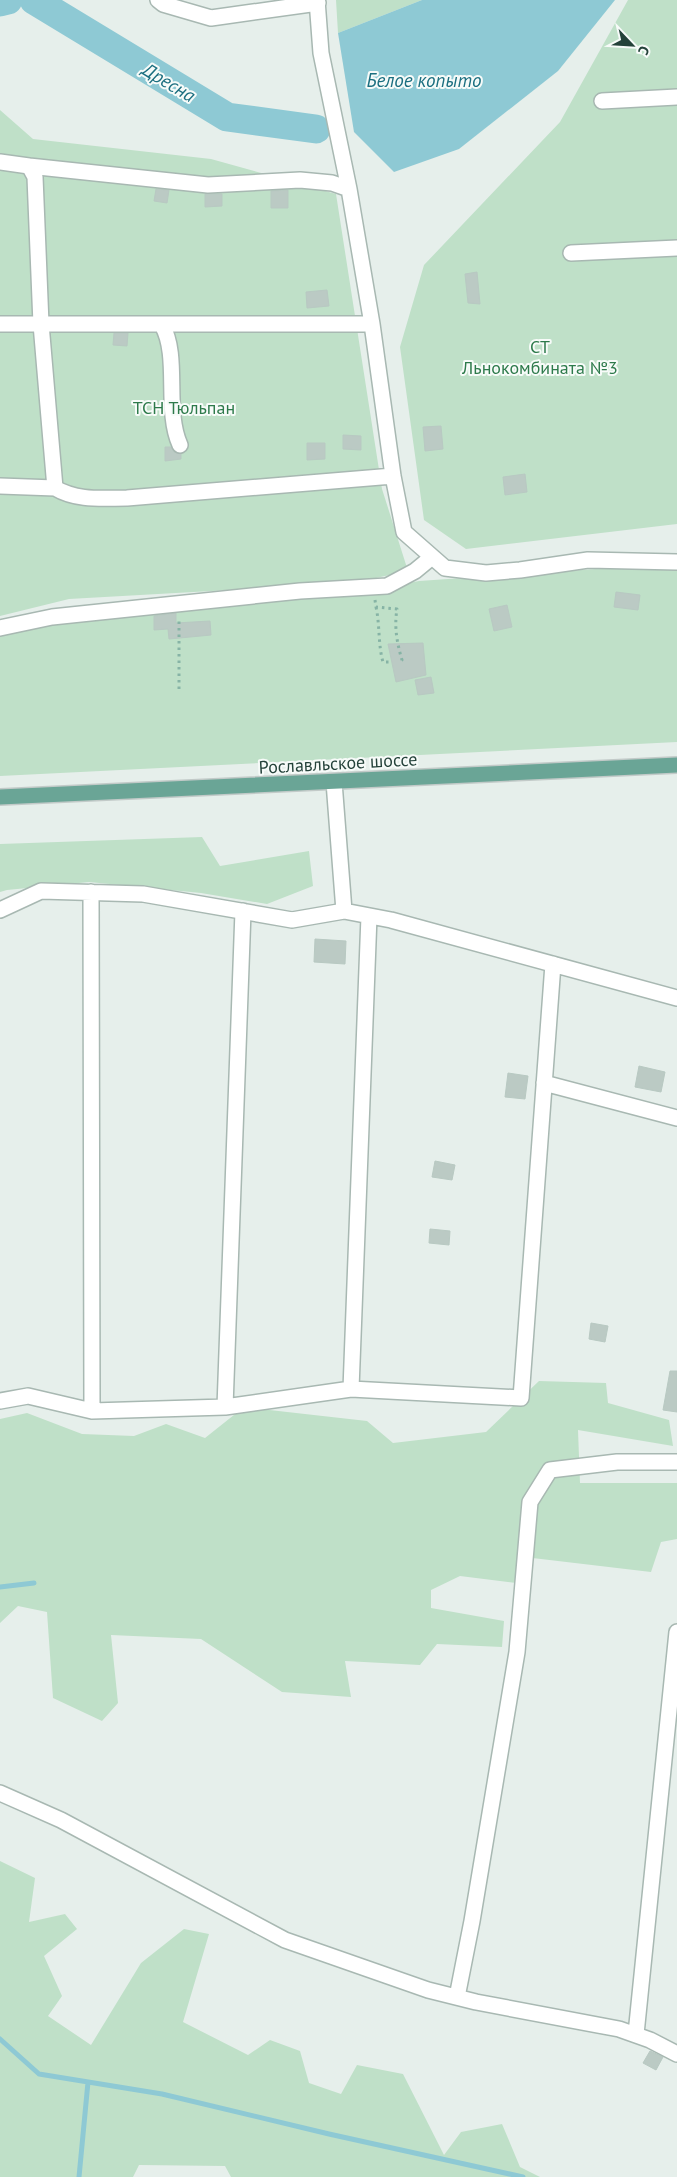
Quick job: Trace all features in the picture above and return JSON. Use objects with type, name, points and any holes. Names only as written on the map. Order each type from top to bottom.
[{"type":"main road","name":"Рославльское шоссе","points":[[0,797],[677,765]]},
{"type":"street","points":[[158,0],[163,4],[211,18],[317,2],[321,53],[349,189],[372,324],[393,476],[404,532],[444,568],[486,573],[588,560],[677,562]]},
{"type":"street","points":[[602,102],[677,97]]},
{"type":"street","points":[[0,162],[208,185],[300,180],[332,183],[349,189]]},
{"type":"street","points":[[29,166],[35,178],[41,324],[55,488]]},
{"type":"street","points":[[571,254],[677,248]]},
{"type":"street","points":[[0,324],[372,324]]},
{"type":"street","points":[[162,325],[168,346],[174,420],[180,445]]},
{"type":"street","points":[[0,486],[55,488],[67,495],[83,498],[127,498],[393,476]]},
{"type":"street","points":[[0,628],[52,617],[300,592],[387,586],[415,571],[432,556]]},
{"type":"street","points":[[334,782],[344,910]]},
{"type":"street","points":[[0,910],[41,891],[143,894],[292,920],[344,910],[677,998]]},
{"type":"street","points":[[91,892],[92,1411]]},
{"type":"street","points":[[224,1407],[243,911]]},
{"type":"street","points":[[351,1389],[369,916]]},
{"type":"street","points":[[0,1401],[28,1396],[92,1411],[224,1407],[351,1389],[521,1398],[553,964]]},
{"type":"street","points":[[544,1083],[677,1118]]},
{"type":"street","points":[[457,1997],[472,1921],[517,1652],[530,1502],[550,1470],[617,1462],[677,1462]]},
{"type":"street","points":[[636,2034],[677,1632]]},
{"type":"street","points":[[0,1793],[61,1820],[285,1940],[428,1990],[619,2029],[636,2034],[677,2054]]},
{"type":"path","points":[[375,587],[376,607],[380,625],[380,653],[383,662],[392,662]]},
{"type":"path","points":[[179,605],[179,689]]},
{"type":"path","points":[[376,607],[397,609],[395,621],[396,641],[402,660],[399,662]]},
{"type":"green space","points":[[336,0],[422,0],[338,33]]},
{"type":"green space","name":"СТ Льнокомбината №3","points":[[628,0],[677,0],[677,524],[466,549],[424,520],[400,347],[424,265],[560,122]]},
{"type":"green space","name":"ТСН Тюльпан","points":[[0,110],[33,139],[211,159],[336,194],[382,489],[408,571],[353,583],[69,599],[0,616]]},
{"type":"green space","points":[[677,565],[677,742],[0,776],[0,629],[71,613],[357,593],[419,581]]},
{"type":"green space","points":[[202,837],[220,866],[309,851],[313,886],[267,904],[201,893],[89,882],[0,892],[0,844]]},
{"type":"green space","points":[[539,1381],[606,1383],[608,1403],[669,1420],[673,1446],[578,1430],[580,1483],[677,1483],[677,1539],[661,1542],[651,1572],[524,1557],[516,1583],[460,1576],[431,1590],[431,1608],[504,1621],[502,1647],[437,1644],[420,1665],[345,1661],[351,1697],[282,1692],[201,1639],[111,1635],[118,1703],[102,1721],[53,1698],[47,1612],[18,1606],[0,1623],[0,1419],[27,1413],[82,1434],[134,1436],[166,1424],[205,1438],[244,1407],[367,1421],[393,1443],[486,1432]]},
{"type":"green space","points":[[0,1861],[35,1878],[29,1922],[65,1914],[77,1929],[44,1956],[62,1996],[48,2016],[91,2045],[141,1963],[184,1929],[209,1934],[183,2022],[248,2055],[270,2040],[300,2051],[309,2083],[341,2094],[357,2065],[403,2074],[444,2155],[461,2132],[502,2124],[520,2167],[540,2177],[231,2177],[225,2166],[139,2165],[133,2177],[0,2177]]},
{"type":"water","name":"Белое копыто","points":[[422,0],[615,0],[558,71],[459,149],[394,172],[354,132],[338,33]]},
{"type":"building","points":[[156,189],[169,190],[167,203],[154,201]]},
{"type":"building","points":[[288,190],[288,208],[271,208],[271,191]]},
{"type":"building","points":[[205,194],[222,194],[222,206],[205,207]]},
{"type":"building","points":[[477,272],[480,304],[468,303],[465,274]]},
{"type":"building","points":[[327,290],[329,306],[307,308],[306,292]]},
{"type":"building","points":[[114,333],[128,333],[127,346],[113,345]]},
{"type":"building","points":[[441,426],[443,449],[425,451],[423,427]]},
{"type":"building","points":[[343,435],[361,436],[361,450],[343,449]]},
{"type":"building","points":[[307,443],[325,443],[325,459],[307,460]]},
{"type":"building","points":[[165,447],[171,447],[174,452],[181,454],[181,459],[165,461]]},
{"type":"building","points":[[525,474],[527,492],[505,495],[503,477]]},
{"type":"building","points":[[616,592],[640,595],[638,610],[614,607]]},
{"type":"building","points":[[507,605],[512,627],[494,631],[489,609]]},
{"type":"building","points":[[176,613],[176,623],[210,621],[211,635],[169,639],[168,629],[154,630],[154,616]]},
{"type":"building","points":[[423,643],[426,675],[396,682],[388,644]]},
{"type":"building","points":[[431,677],[434,693],[418,695],[415,680]]},
{"type":"building","points":[[315,939],[346,941],[345,964],[314,962]]},
{"type":"building","points":[[639,1066],[665,1072],[661,1092],[635,1087]]},
{"type":"building","points":[[508,1073],[528,1076],[525,1099],[505,1097]]},
{"type":"building","points":[[435,1161],[455,1165],[452,1180],[432,1177]]},
{"type":"building","points":[[430,1229],[450,1231],[449,1245],[429,1243]]},
{"type":"building","points":[[591,1323],[608,1326],[605,1342],[589,1339]]},
{"type":"building","points":[[670,1371],[677,1371],[677,1412],[663,1410]]},
{"type":"building","points":[[650,2051],[663,2057],[656,2070],[643,2063]]},
{"type":"waterway","name":"Дресна","points":[[0,2],[8,0]]},
{"type":"waterway","name":"Дресна","points":[[34,0],[227,117],[316,129]]},
{"type":"waterway","points":[[0,1587],[34,1583]]},
{"type":"waterway","points":[[0,2039],[39,2074],[162,2094],[329,2134],[523,2177]]},
{"type":"waterway","points":[[79,2177],[88,2082]]}]
